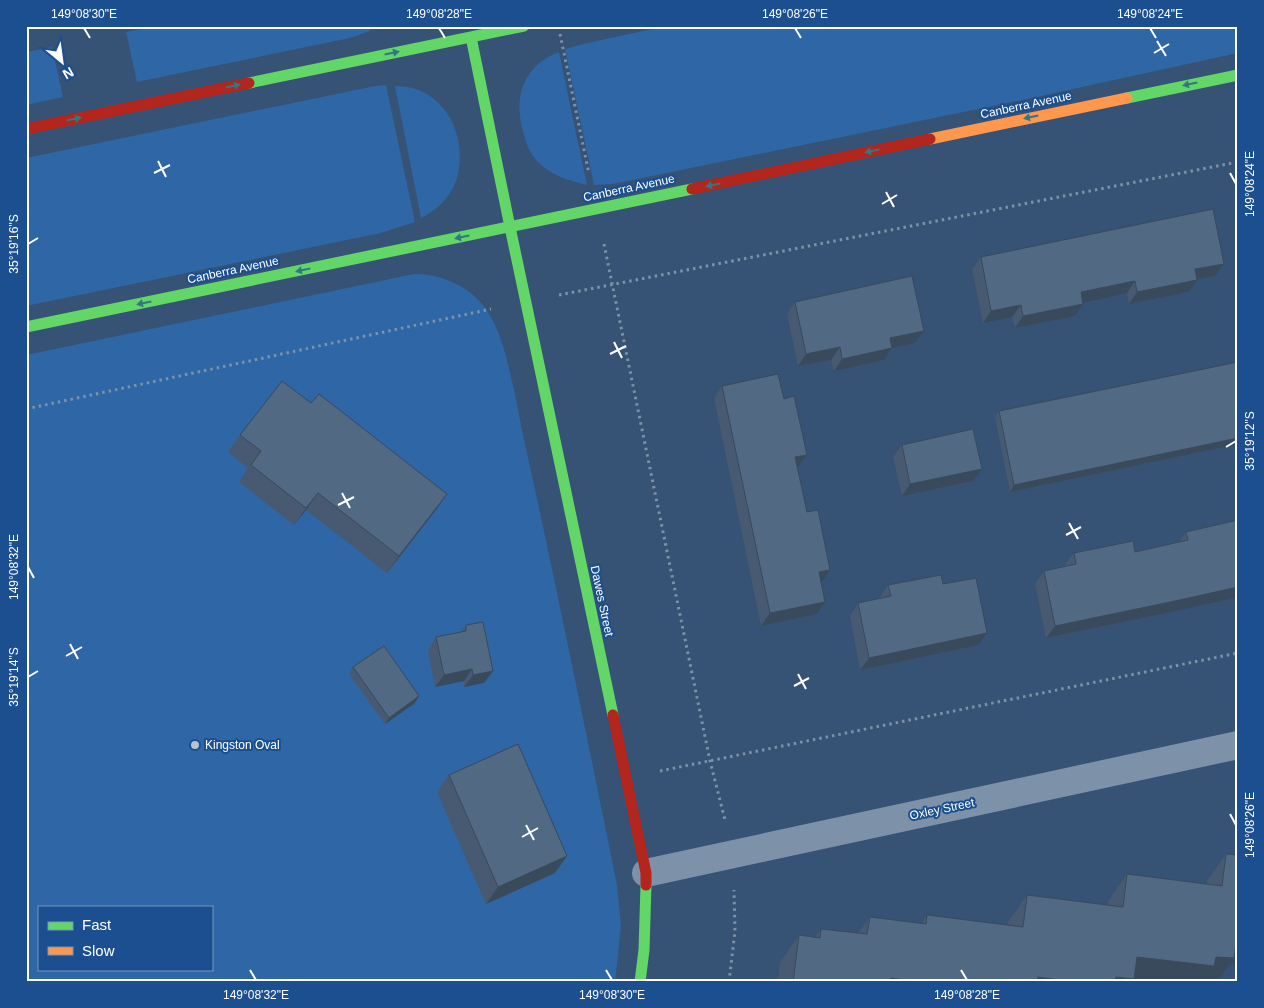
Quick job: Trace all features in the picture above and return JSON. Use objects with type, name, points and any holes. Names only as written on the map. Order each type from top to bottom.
[{"type":"main road","points":[[26,129],[470,32],[524,26]]},
{"type":"main road","name":"Dawes Street","points":[[470,32],[524,302],[646,873],[644,950],[640,982]]},
{"type":"main road","name":"Canberra Avenue","points":[[26,327],[1238,74]]},
{"type":"street","name":"Oxley Street","points":[[646,873],[1238,745]]},
{"type":"path","points":[[558,26],[613,284],[710,760],[734,854],[735,931],[729,982]]},
{"type":"path","points":[[26,409],[524,302],[1238,162]]},
{"type":"path","points":[[626,778],[1238,653]]},
{"type":"shaded area","points":[[154,26],[369,26],[370,31],[350,38],[137,82],[126,32]]},
{"type":"shaded area","points":[[666,26],[1238,26],[1238,53],[1041,96],[623,182],[594,185],[565,49]]},
{"type":"shaded area","points":[[52,47],[63,97],[26,105],[26,52]]},
{"type":"shaded area","points":[[559,52],[587,185],[554,174],[538,162],[528,148],[520,118],[519,106],[524,84],[537,65]]},
{"type":"shaded area","points":[[386,85],[415,222],[381,233],[26,306],[26,158]]},
{"type":"shaded area","points":[[395,86],[411,88],[424,93],[436,101],[446,111],[458,138],[459,168],[453,187],[441,204],[421,218]]},
{"type":"shaded area","points":[[414,274],[434,276],[463,288],[480,301],[497,329],[515,394],[617,885],[621,926],[615,982],[26,982],[26,355]]},
{"type":"building","points":[[1213,209],[1224,264],[1195,269],[1197,280],[1137,292],[1135,281],[1081,292],[1083,304],[1023,316],[1021,305],[991,311],[981,257]]},
{"type":"building","points":[[912,276],[924,331],[890,338],[892,348],[842,359],[840,347],[806,354],[795,302]]},
{"type":"building","points":[[1238,362],[1238,438],[1014,485],[999,411]]},
{"type":"building","points":[[778,374],[784,399],[794,396],[807,455],[795,457],[807,512],[818,510],[830,570],[819,572],[825,602],[770,613],[722,386]]},
{"type":"building","points":[[282,381],[311,403],[319,394],[447,494],[399,556],[318,493],[306,508],[251,465],[261,451],[240,435]]},
{"type":"building","points":[[973,429],[982,469],[910,484],[902,445]]},
{"type":"building","points":[[1238,520],[1238,587],[1055,626],[1044,571],[1076,564],[1074,553],[1133,541],[1135,552],[1188,540],[1186,532]]},
{"type":"building","points":[[941,575],[943,584],[976,578],[987,633],[869,658],[858,603],[891,596],[888,585]]},
{"type":"building","points":[[483,622],[493,671],[473,675],[472,669],[444,675],[436,637],[466,631],[466,625]]},
{"type":"building","points":[[384,646],[419,696],[389,718],[353,667]]},
{"type":"building","points":[[518,744],[567,856],[498,887],[449,775]]},
{"type":"building","points":[[1226,854],[1238,855],[1238,936],[1234,958],[1216,957],[1214,966],[1137,957],[1134,979],[1116,977],[1115,982],[1074,982],[1038,977],[1037,982],[911,982],[891,978],[890,982],[793,982],[799,935],[820,938],[821,929],[867,934],[870,917],[926,924],[927,915],[1023,927],[1027,895],[1123,907],[1127,874],[1222,886]]},
{"type":"traffic: fast","points":[[249,83],[524,26]]},
{"type":"traffic: fast","points":[[471,37],[510,227]]},
{"type":"traffic: fast","points":[[1127,98],[1238,75]]},
{"type":"traffic: fast","points":[[26,327],[692,189]]},
{"type":"traffic: fast","points":[[510,227],[613,715]]},
{"type":"traffic: fast","points":[[640,982],[644,950],[646,885]]},
{"type":"traffic: slow","points":[[930,139],[1127,98]]},
{"type":"traffic: jam","points":[[26,129],[249,83]]},
{"type":"traffic: jam","points":[[692,189],[930,139]]},
{"type":"traffic: jam","points":[[613,715],[646,873],[646,885]]},
{"type":"place","name":"Kingston Oval","points":[[195,745]]}]
